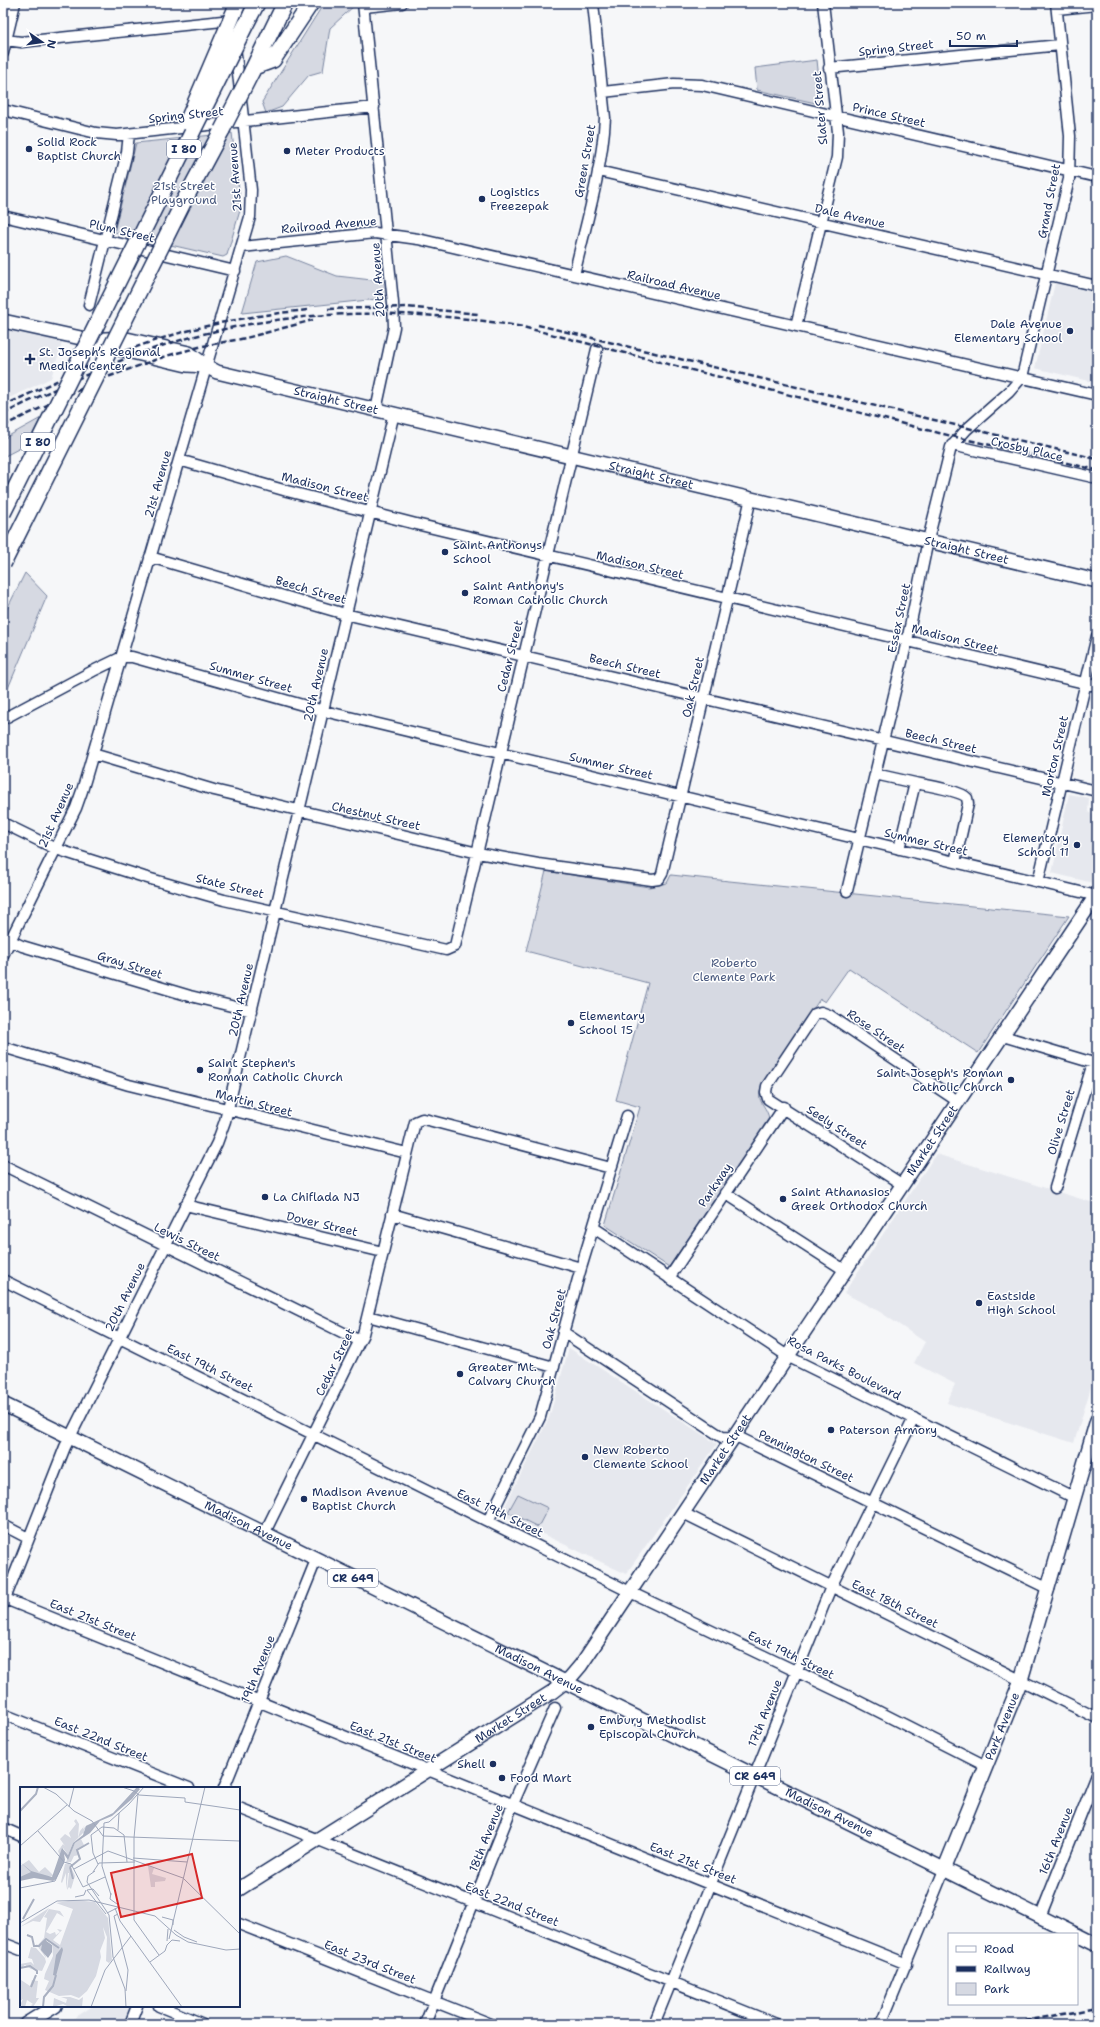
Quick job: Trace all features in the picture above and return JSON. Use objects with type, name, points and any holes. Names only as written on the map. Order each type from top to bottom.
[{"type":"highway","points":[[122,273],[238,3]]},
{"type":"highway","name":"I 80","points":[[3,513],[122,273],[239,22],[256,3]]},
{"type":"highway","name":"I 80","points":[[3,564],[184,201],[253,69],[285,3]]},
{"type":"highway","points":[[253,69],[273,60],[311,3]]},
{"type":"main road","name":"Straight Street","points":[[3,321],[90,340],[179,364],[206,366],[217,372],[1097,581]]},
{"type":"main road","name":"Market Street","points":[[240,1888],[552,1692],[581,1665],[789,1357],[1097,895]]},
{"type":"main road","name":"Madison Avenue","points":[[3,1404],[1072,1933]]},
{"type":"main road","name":"Park Avenue","points":[[944,1870],[1020,1680],[1049,1589],[1097,1420]]},
{"type":"main road","name":"Madison Avenue","points":[[1078,1936],[1097,1945]]},
{"type":"main road","points":[[26,2024],[53,2007]]},
{"type":"street","points":[[3,53],[15,3]]},
{"type":"street","name":"21st Avenue","points":[[3,955],[6,939],[56,849],[76,808],[122,657],[250,217],[252,203],[244,122],[239,22],[230,3]]},
{"type":"street","points":[[364,5],[402,3]]},
{"type":"street","name":"Green Street","points":[[574,275],[598,171],[606,118],[593,3]]},
{"type":"street","name":"Slater Street","points":[[796,326],[837,157],[838,132],[829,68],[823,3]]},
{"type":"street","name":"20th Avenue","points":[[364,5],[388,234],[394,328],[376,410]]},
{"type":"street","points":[[1056,6],[1097,5]]},
{"type":"street","name":"Grand Street","points":[[1022,377],[1069,171],[1070,136],[1056,6]]},
{"type":"street","points":[[6,40],[21,42],[239,22]]},
{"type":"street","name":"Spring Street","points":[[829,68],[1060,45]]},
{"type":"street","name":"Prince Street","points":[[603,92],[674,84],[702,85],[1097,177]]},
{"type":"street","name":"Spring Street","points":[[3,110],[96,133],[117,135],[374,107]]},
{"type":"street","points":[[88,305],[106,241],[127,152],[129,134]]},
{"type":"street","name":"Dale Avenue","points":[[598,171],[1097,286]]},
{"type":"street","name":"Plum Street","points":[[3,216],[235,271]]},
{"type":"street","name":"Railroad Avenue","points":[[242,246],[388,234],[574,275],[1097,395]]},
{"type":"street","name":"Cedar Street","points":[[456,946],[500,754],[573,456],[597,349]]},
{"type":"street","points":[[952,445],[1022,377]]},
{"type":"street","name":"20th Avenue","points":[[4,1600],[70,1437],[222,1131],[324,711],[345,614],[394,413]]},
{"type":"street","name":"Crosby Place","points":[[952,445],[1097,478]]},
{"type":"street","name":"Essex Street","points":[[847,891],[907,641],[928,540],[952,445]]},
{"type":"street","name":"Madison Street","points":[[179,460],[287,492],[727,599],[1097,686]]},
{"type":"street","name":"Oak Street","points":[[658,880],[662,874],[751,498]]},
{"type":"street","name":"Beech Street","points":[[150,557],[345,614],[704,697],[1097,791]]},
{"type":"street","name":"Morton Street","points":[[1038,882],[1097,636]]},
{"type":"street","points":[[3,719],[122,657]]},
{"type":"street","name":"Summer Street","points":[[122,657],[132,657],[324,711],[500,754],[1097,895]]},
{"type":"street","name":"Chestnut Street","points":[[93,754],[214,790],[478,853],[538,864],[658,880]]},
{"type":"street","points":[[875,774],[963,795],[967,798],[968,804],[955,862]]},
{"type":"street","points":[[899,849],[915,783]]},
{"type":"street","name":"State Street","points":[[3,823],[56,849],[144,877],[224,900],[276,910],[446,950],[456,946]]},
{"type":"street","name":"Gray Street","points":[[6,939],[22,946],[190,996],[252,1011]]},
{"type":"street","name":"Rose Street","points":[[767,1086],[818,1012],[829,1015],[959,1102]]},
{"type":"street","points":[[1003,1036],[1095,1064]]},
{"type":"street","name":"Martin Street","points":[[3,1047],[129,1085],[407,1153]]},
{"type":"street","name":"Olive Street","points":[[1055,1188],[1095,1064]]},
{"type":"street","name":"Seely Street","points":[[767,1086],[766,1092],[768,1099],[784,1107],[903,1185]]},
{"type":"street","name":"Parkway","points":[[669,1278],[784,1107]]},
{"type":"street","name":"Oak Street","points":[[488,1521],[539,1421],[581,1268],[627,1116]]},
{"type":"street","name":"Cedar Street","points":[[264,1534],[360,1341],[368,1316],[414,1125],[418,1121],[428,1120],[611,1168]]},
{"type":"street","name":"Lewis Street","points":[[3,1166],[360,1341]]},
{"type":"street","points":[[725,1193],[846,1271]]},
{"type":"street","name":"Dover Street","points":[[185,1205],[383,1252]]},
{"type":"street","points":[[392,1214],[581,1268]]},
{"type":"street","name":"Rosa Parks Boulevard","points":[[594,1228],[789,1357],[1075,1498]]},
{"type":"street","name":"East 19th Street","points":[[3,1280],[630,1592],[986,1766]]},
{"type":"street","points":[[368,1316],[554,1367]]},
{"type":"street","name":"Pennington Street","points":[[563,1332],[722,1437],[735,1437],[1049,1589]]},
{"type":"street","name":"17th Avenue","points":[[654,2024],[831,1587],[914,1418]]},
{"type":"street","name":"East 18th Street","points":[[683,1512],[831,1587],[1097,1718]]},
{"type":"street","points":[[3,1525],[28,1538]]},
{"type":"street","name":"19th Avenue","points":[[224,1787],[316,1560]]},
{"type":"street","name":"East 21st Street","points":[[4,1600],[907,1964]]},
{"type":"street","name":"18th Avenue","points":[[425,2024],[513,1804],[555,1708]]},
{"type":"street","name":"East 22nd Street","points":[[3,1714],[186,1787]]},
{"type":"street","name":"16th Avenue","points":[[1040,1917],[1097,1774]]},
{"type":"street","name":"East 22nd Street","points":[[240,1808],[776,2024]]},
{"type":"street","points":[[3,1828],[20,1836]]},
{"type":"street","name":"Park Avenue","points":[[881,2024],[907,1964],[944,1870]]},
{"type":"street","name":"East 23rd Street","points":[[240,1924],[491,2024]]},
{"type":"street","points":[[3,1943],[20,1950]]},
{"type":"street","points":[[130,2024],[137,2007]]},
{"type":"street","points":[[160,2007],[203,2024]]},
{"type":"shaded area","name":"Dale Avenue Elementary School","points":[[1055,283],[1097,293],[1097,383],[1035,368]]},
{"type":"shaded area","name":"St. Joseph’s Regional Medical Center","points":[[3,327],[63,340],[51,378],[3,401]]},
{"type":"shaded area","name":"Elementary School 11","points":[[1069,794],[1089,798],[1088,812],[1097,817],[1097,876],[1093,883],[1052,873]]},
{"type":"shaded area","name":"Eastside High School","points":[[936,1154],[1097,1204],[1097,1367],[1074,1443],[947,1403],[955,1384],[914,1363],[925,1342],[880,1312],[844,1293]]},
{"type":"shaded area","points":[[569,1348],[717,1444],[626,1574],[501,1514],[549,1418]]},
{"type":"shaded area","points":[[91,2007],[135,2007],[128,2024],[65,2024]]},
{"type":"green space","points":[[324,3],[356,4],[330,28],[323,71],[309,75],[282,107],[266,113],[262,102]]},
{"type":"green space","points":[[817,60],[821,98],[820,104],[757,90],[755,68]]},
{"type":"green space","name":"21st Street Playground","points":[[232,133],[241,207],[227,255],[223,257],[114,232],[136,143]]},
{"type":"green space","points":[[286,256],[337,276],[389,282],[388,298],[242,313],[257,262]]},
{"type":"green space","points":[[41,418],[28,444],[3,457],[3,439]]},
{"type":"green space","points":[[25,573],[47,596],[3,700],[3,617]]},
{"type":"green space","name":"Roberto Clemente Park","points":[[546,871],[649,887],[667,883],[671,875],[1069,916],[978,1053],[849,968],[825,1002],[820,999],[762,1084],[760,1099],[769,1118],[669,1267],[605,1225],[640,1107],[616,1100],[648,983],[526,951]]},
{"type":"green space","points":[[518,1494],[548,1508],[538,1527],[508,1512]]},
{"type":"railway","points":[[328,309],[406,307],[478,314]]},
{"type":"railway","points":[[3,406],[106,359],[162,338],[224,322],[308,310]]},
{"type":"railway","points":[[3,414],[73,381],[144,352],[190,337],[237,326],[285,319],[332,315],[428,315],[523,327],[939,433],[1097,470]]},
{"type":"railway","points":[[3,426],[102,379],[166,356],[203,346],[246,338],[313,320]]},
{"type":"railway","points":[[538,325],[1097,459]]},
{"type":"railway","points":[[1007,2024],[1097,2008]]},
{"type":"place","name":"Solid Rock Baptist Church","points":[[29,149]]},
{"type":"place","name":"Meter Products","points":[[287,151]]},
{"type":"place","name":"Logistics Freezepak","points":[[482,199]]},
{"type":"place","name":"Dale Avenue Elementary School","points":[[1070,331]]},
{"type":"place","name":"St. Joseph’s Regional Medical Center","points":[[30,359]]},
{"type":"place","name":"Saint Anthonys School","points":[[445,552]]},
{"type":"place","name":"Saint Anthony's Roman Catholic Church","points":[[465,593]]},
{"type":"place","name":"Elementary School 11","points":[[1077,845]]},
{"type":"place","name":"Elementary School 15","points":[[571,1023]]},
{"type":"place","name":"Saint Stephen's Roman Catholic Church","points":[[200,1070]]},
{"type":"place","name":"Saint Joseph's Roman Catholic Church","points":[[1011,1080]]},
{"type":"place","name":"La Chiflada NJ","points":[[265,1197]]},
{"type":"place","name":"Saint Athanasios Greek Orthodox Church","points":[[783,1199]]},
{"type":"place","name":"Eastside High School","points":[[979,1303]]},
{"type":"place","name":"Greater Mt. Calvary Church","points":[[460,1374]]},
{"type":"place","name":"Paterson Armory","points":[[831,1430]]},
{"type":"place","name":"New Roberto Clemente School","points":[[585,1457]]},
{"type":"place","name":"Madison Avenue Baptist Church","points":[[304,1499]]},
{"type":"place","name":"Embury Methodist Episcopal Church","points":[[591,1727]]},
{"type":"place","name":"Shell","points":[[493,1764]]},
{"type":"place","name":"Food Mart","points":[[502,1778]]}]
